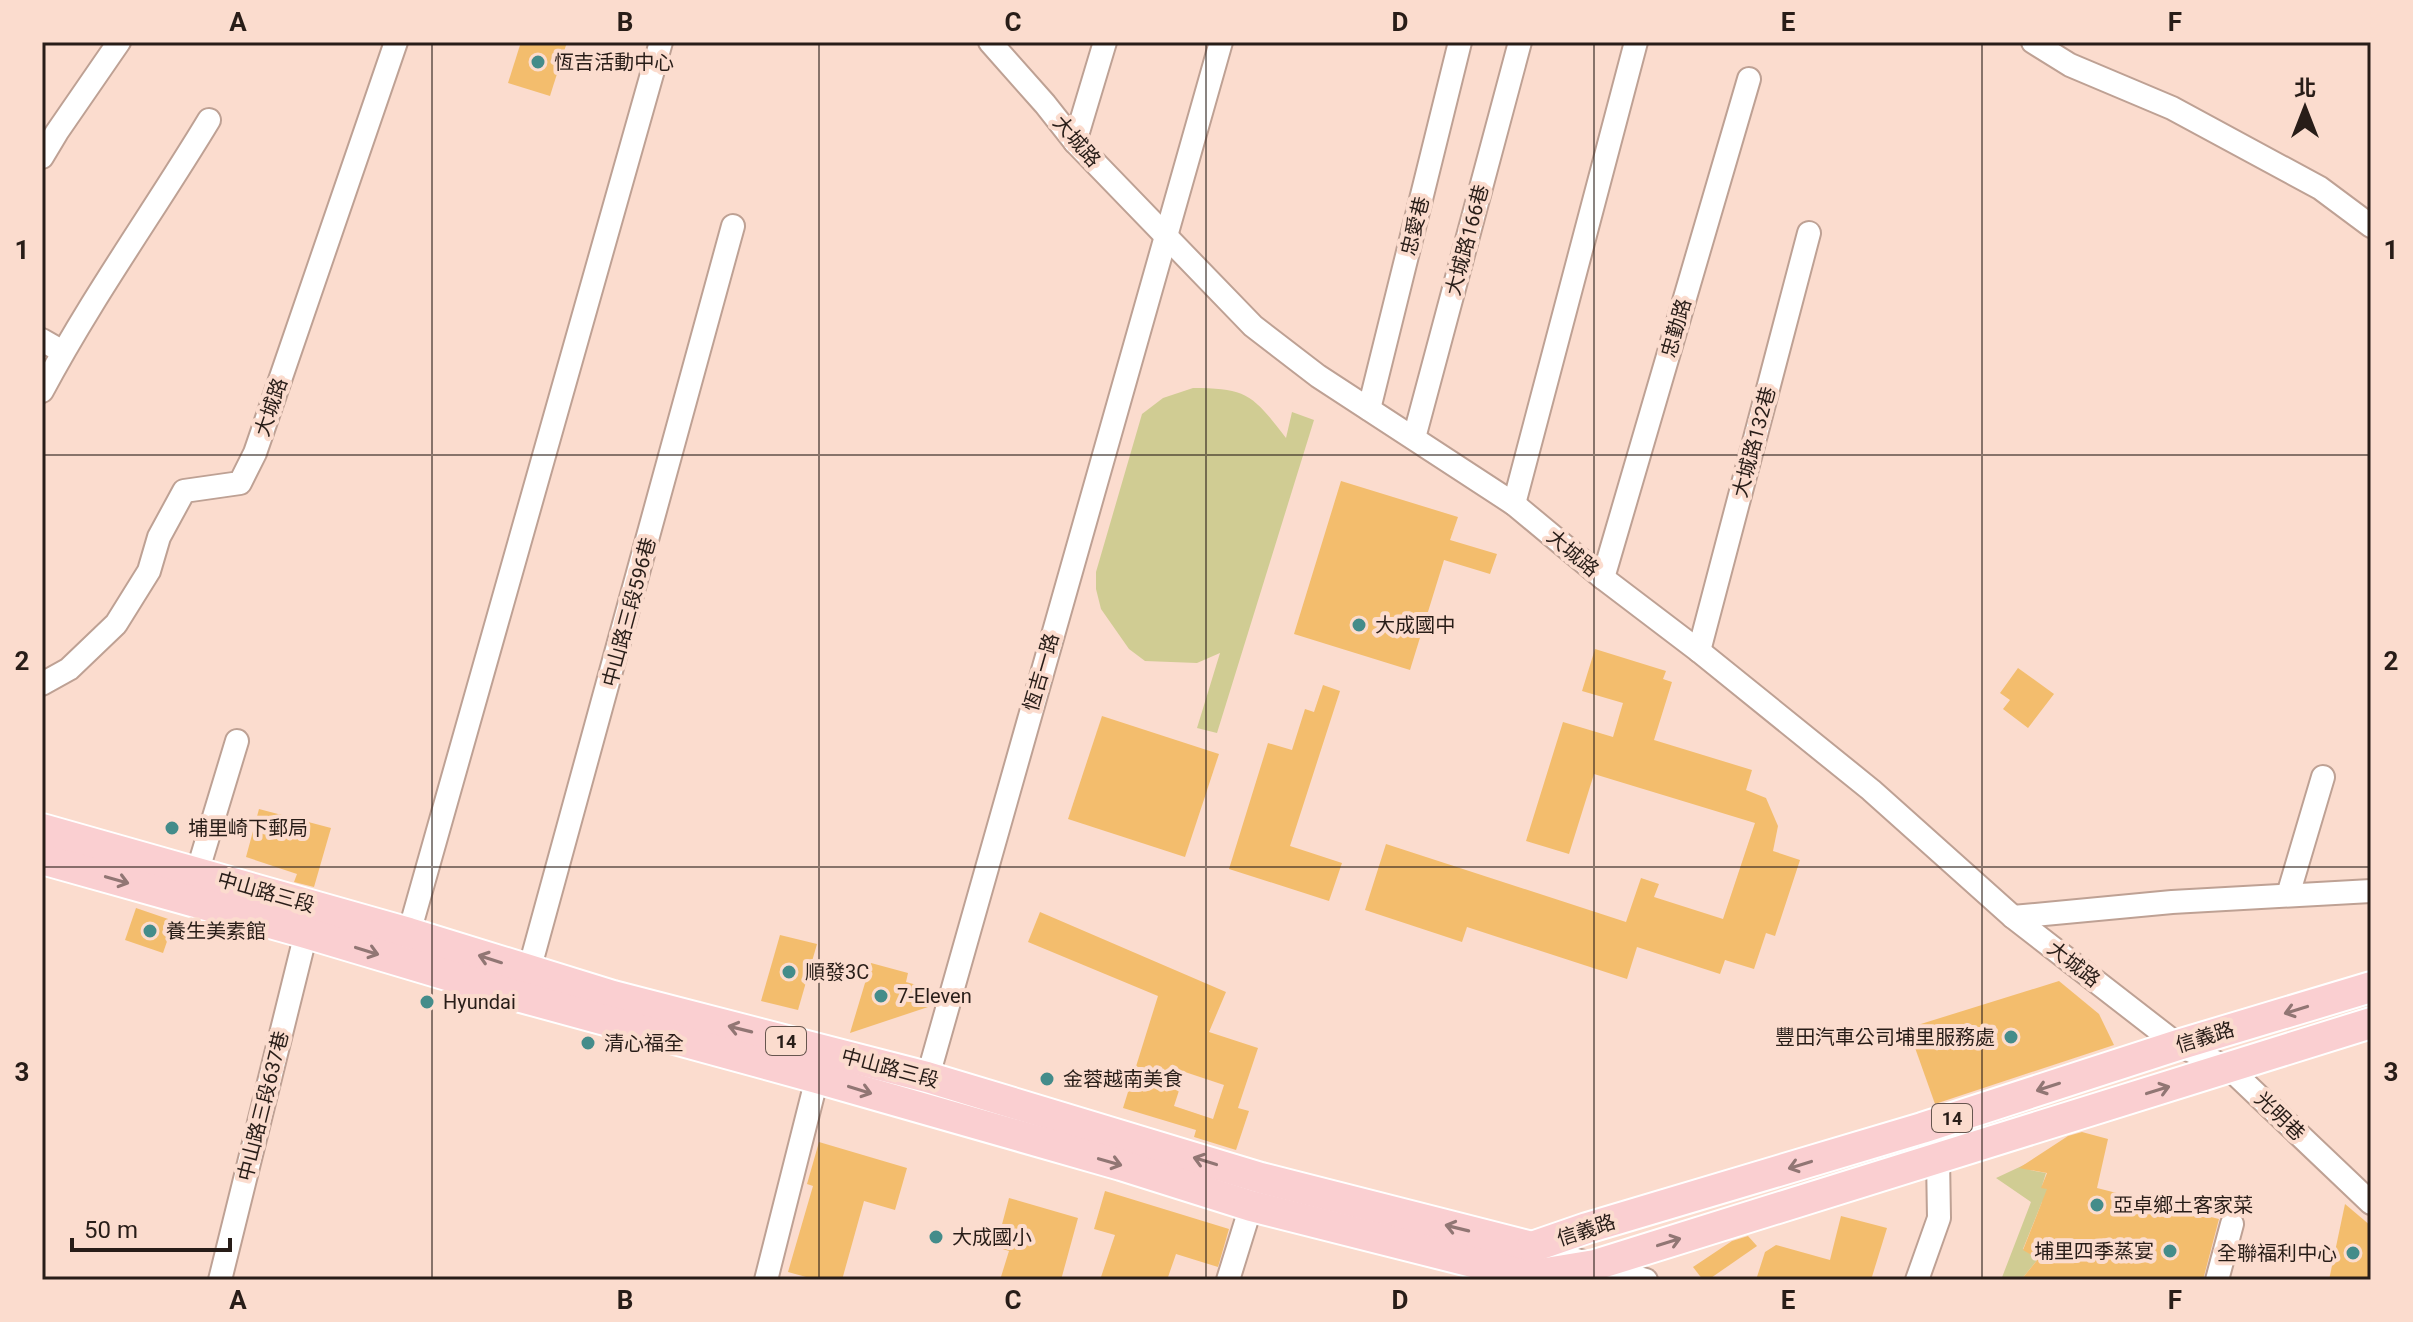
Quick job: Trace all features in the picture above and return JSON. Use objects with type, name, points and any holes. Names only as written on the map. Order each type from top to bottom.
[{"type":"main road","name":"中山路三段","points":[[42,829],[409,933],[526,984],[613,996],[927,1077],[1256,1192],[1534,1268]]},
{"type":"main road","name":"中山路三段","points":[[42,859],[306,933],[526,984],[817,1078],[1121,1165],[1256,1192]]},
{"type":"main road","name":"信義路","points":[[1534,1268],[1587,1228],[1922,1128],[2178,1045],[2371,987]]},
{"type":"main road","name":"信義路","points":[[1534,1268],[1590,1272],[1938,1158],[2371,1023]]},
{"type":"street","points":[[42,157],[119,42]]},
{"type":"street","name":"大城路","points":[[42,684],[69,669],[116,624],[149,571],[159,537],[184,491],[240,483],[255,453],[396,42]]},
{"type":"street","points":[[409,933],[661,42]]},
{"type":"street","name":"大城路","points":[[990,42],[1075,142],[1253,326],[1318,376],[1514,504],[1871,790],[2013,917],[2178,1045]]},
{"type":"street","points":[[1075,142],[1105,42]]},
{"type":"street","name":"恆吉一路","points":[[919,1108],[1221,42]]},
{"type":"street","name":"忠愛巷","points":[[1369,409],[1460,42]]},
{"type":"street","name":"大城路166巷","points":[[1414,438],[1520,42]]},
{"type":"street","points":[[1514,504],[1636,42]]},
{"type":"street","points":[[2033,42],[2070,65],[2186,115],[2320,188],[2371,226]]},
{"type":"street","name":"忠勤路","points":[[1603,578],[1749,79]]},
{"type":"street","points":[[42,391],[63,352],[209,120]]},
{"type":"street","name":"中山路三段596巷","points":[[526,984],[733,226]]},
{"type":"street","name":"大城路132巷","points":[[1699,651],[1809,233]]},
{"type":"street","points":[[42,340],[63,352]]},
{"type":"street","points":[[197,873],[237,741]]},
{"type":"street","points":[[2288,895],[2323,777]]},
{"type":"street","points":[[2013,917],[2172,902],[2371,891]]},
{"type":"street","name":"中山路三段637巷","points":[[220,1280],[306,933]]},
{"type":"street","name":"光明巷","points":[[2178,1045],[2229,1068],[2371,1203]]},
{"type":"street","points":[[766,1280],[817,1078]]},
{"type":"street","points":[[1917,1280],[1939,1218],[1938,1158],[1922,1128]]},
{"type":"street","points":[[1228,1280],[1256,1192]]},
{"type":"street","points":[[2217,1280],[2232,1224]]},
{"type":"street","points":[[1590,1272],[1646,1280]]},
{"type":"shaded area","points":[[1193,388],[1226,390],[1247,397],[1265,412],[1286,438],[1292,412],[1314,420],[1217,733],[1197,728],[1220,653],[1197,663],[1145,661],[1129,649],[1101,609],[1096,589],[1096,572],[1142,414],[1163,398]]},
{"type":"shaded area","points":[[2026,1164],[2030,1170],[2046,1173],[2042,1186],[2066,1195],[2042,1202],[2023,1249],[2038,1259],[2021,1280],[2001,1280],[2031,1202],[1996,1178]]},
{"type":"building","name":"恆吉活動中心","points":[[521,42],[567,42],[550,96],[508,83]]},
{"type":"building","points":[[1341,481],[1458,517],[1450,540],[1497,554],[1490,574],[1444,560],[1410,670],[1294,634]]},
{"type":"building","points":[[1595,649],[1666,671],[1663,679],[1672,682],[1654,740],[1752,770],[1746,790],[1766,798],[1778,826],[1773,851],[1800,860],[1775,936],[1766,933],[1754,969],[1725,960],[1720,974],[1637,947],[1627,979],[1467,927],[1462,942],[1365,910],[1386,844],[1626,922],[1641,878],[1659,884],[1654,897],[1723,919],[1755,823],[1594,774],[1569,854],[1526,841],[1563,722],[1613,737],[1623,703],[1582,691]]},
{"type":"building","points":[[2018,668],[2054,694],[2028,728],[2003,709],[2010,700],[2000,693]]},
{"type":"building","points":[[1323,685],[1340,691],[1290,846],[1342,863],[1329,901],[1229,869],[1268,743],[1292,750],[1305,709],[1314,712]]},
{"type":"building","points":[[1102,716],[1219,754],[1185,857],[1068,819]]},
{"type":"building","points":[[259,809],[331,828],[314,887],[294,882],[297,874],[246,857]]},
{"type":"building","name":"養生美素館","points":[[136,908],[174,921],[163,953],[125,940]]},
{"type":"building","points":[[1040,912],[1226,992],[1209,1032],[1258,1048],[1238,1108],[1249,1111],[1236,1150],[1194,1137],[1196,1130],[1123,1108],[1158,996],[1028,942]],"holes":[[[1185,1072],[1224,1085],[1213,1119],[1174,1106]]]},
{"type":"building","name":"順發3C","points":[[780,935],[817,944],[798,1010],[761,1001]]},
{"type":"building","name":"7-Eleven","points":[[871,963],[908,973],[906,982],[935,990],[931,1006],[850,1033]]},
{"type":"building","name":"豐田汽車公司埔里服務處","points":[[2059,981],[2099,1014],[2114,1045],[1935,1104],[1908,1028]]},
{"type":"building","name":"亞卓鄉土客家菜","points":[[2082,1132],[2108,1139],[2097,1188],[2219,1219],[2203,1280],[2021,1280],[2038,1259],[2023,1250],[2047,1189],[2041,1188],[2047,1173],[2019,1168],[2068,1136]]},
{"type":"building","points":[[819,1142],[907,1168],[895,1210],[864,1201],[842,1280],[817,1280],[788,1272],[813,1186],[807,1184]]},
{"type":"building","points":[[1105,1191],[1229,1229],[1218,1267],[1176,1254],[1167,1280],[1100,1280],[1115,1235],[1094,1229]]},
{"type":"building","points":[[1009,1198],[1078,1218],[1061,1280],[1000,1280],[1009,1251],[996,1247]]},
{"type":"building","name":"全聯福利中心","points":[[2345,1204],[2371,1226],[2371,1280],[2329,1280]]},
{"type":"building","points":[[1841,1216],[1887,1228],[1871,1280],[1756,1280],[1765,1252],[1776,1245],[1830,1260]]},
{"type":"building","points":[[1748,1236],[1757,1246],[1708,1280],[1703,1280],[1693,1267],[1732,1241]]},
{"type":"place","name":"恆吉活動中心","points":[[538,62]]},
{"type":"place","name":"大成國中","points":[[1359,625]]},
{"type":"place","name":"埔里崎下郵局","points":[[172,828]]},
{"type":"place","name":"養生美素館","points":[[150,931]]},
{"type":"place","name":"順發3C","points":[[789,972]]},
{"type":"place","name":"7-Eleven","points":[[881,996]]},
{"type":"place","name":"Hyundai","points":[[427,1002]]},
{"type":"place","name":"豐田汽車公司埔里服務處","points":[[2011,1037]]},
{"type":"place","name":"清心福全","points":[[588,1043]]},
{"type":"place","name":"金蓉越南美食","points":[[1047,1079]]},
{"type":"place","name":"亞卓鄉土客家菜","points":[[2097,1205]]},
{"type":"place","name":"大成國小","points":[[936,1237]]},
{"type":"place","name":"埔里四季蒸宴","points":[[2170,1251]]},
{"type":"place","name":"全聯福利中心","points":[[2353,1253]]}]
